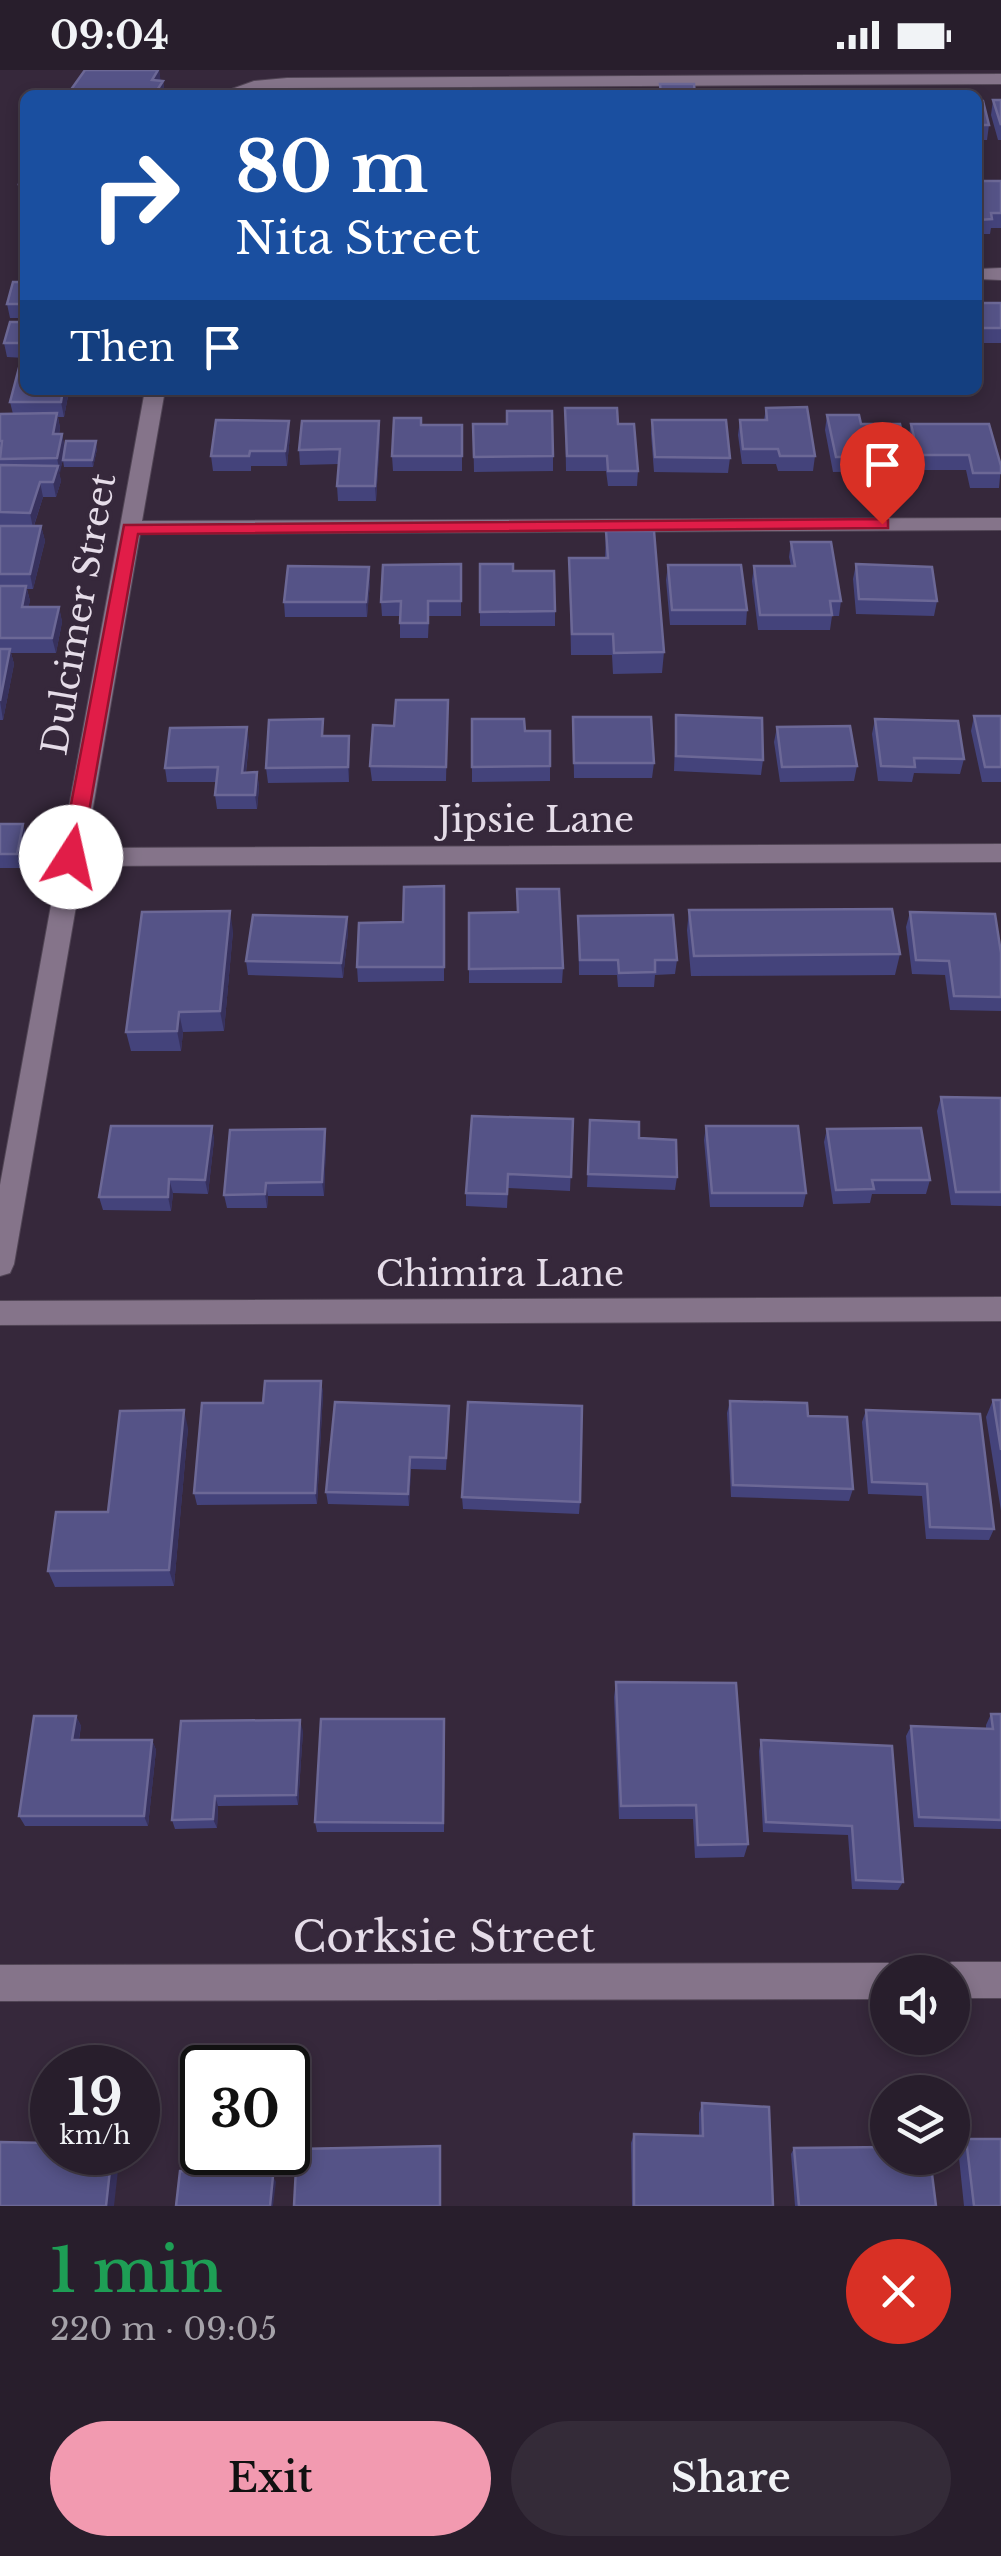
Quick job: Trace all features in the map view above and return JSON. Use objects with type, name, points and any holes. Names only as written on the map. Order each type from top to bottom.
[{"type":"street","points":[[241,90],[287,82],[1001,79]]},
{"type":"street","name":"Dulcimer Street","points":[[0,1264],[154,395]]},
{"type":"street","points":[[130,528],[1001,524]]},
{"type":"street","name":"Jipsie Lane","points":[[71,857],[1001,853]]},
{"type":"street","name":"Chimira Lane","points":[[0,1313],[1001,1310]]},
{"type":"street","points":[[970,1980],[1001,1980]]},
{"type":"street","name":"Corksie Street","points":[[0,1983],[870,1981]]},
{"type":"building","points":[[85,70],[158,70],[152,80],[163,81],[157,90],[71,90]]},
{"type":"building","points":[[660,84],[694,84],[695,90],[661,90]]},
{"type":"building","points":[[993,100],[1001,100],[1001,125]]},
{"type":"building","points":[[982,101],[983,101],[989,125],[982,125]]},
{"type":"building","points":[[982,181],[1001,181],[1001,213],[991,213],[992,219],[982,220]]},
{"type":"building","points":[[13,282],[20,282],[20,304],[7,304]]},
{"type":"building","points":[[982,303],[1001,303],[1001,328],[982,328]]},
{"type":"building","points":[[10,322],[20,322],[20,343],[4,343]]},
{"type":"building","points":[[20,364],[20,395],[62,395],[61,402],[10,402]]},
{"type":"building","points":[[807,407],[815,456],[780,456],[778,449],[743,449],[740,420],[767,420],[766,408]]},
{"type":"building","points":[[565,408],[617,408],[618,424],[634,424],[638,471],[608,471],[607,456],[567,456]]},
{"type":"building","points":[[507,411],[552,411],[553,456],[474,457],[473,424],[507,424]]},
{"type":"building","points":[[57,413],[53,434],[62,434],[57,458],[0,459],[0,414]]},
{"type":"building","points":[[827,415],[859,415],[861,424],[900,424],[907,456],[836,457]]},
{"type":"building","points":[[394,418],[421,418],[421,425],[462,425],[462,456],[392,456]]},
{"type":"building","points":[[216,420],[289,421],[285,451],[211,456]]},
{"type":"building","points":[[652,420],[726,420],[730,458],[655,457]]},
{"type":"building","points":[[302,421],[379,421],[375,486],[337,486],[340,449],[299,450]]},
{"type":"building","points":[[911,424],[989,424],[1001,473],[973,473],[969,455],[918,455]]},
{"type":"building","points":[[66,441],[96,441],[92,460],[63,460]]},
{"type":"building","points":[[0,465],[58,466],[53,482],[40,482],[30,513],[0,512]]},
{"type":"building","points":[[0,526],[41,526],[30,574],[0,574]]},
{"type":"building","points":[[606,531],[654,531],[664,652],[614,653],[613,634],[572,634],[569,558],[608,558]]},
{"type":"building","points":[[791,542],[831,542],[841,601],[830,601],[832,615],[760,615],[754,566],[795,566]]},
{"type":"building","points":[[461,564],[461,601],[428,601],[428,623],[400,623],[401,601],[381,602],[383,565]]},
{"type":"building","points":[[480,564],[513,564],[513,571],[554,571],[555,611],[480,612]]},
{"type":"building","points":[[856,564],[932,567],[937,601],[859,599]]},
{"type":"building","points":[[668,565],[741,565],[747,610],[672,610]]},
{"type":"building","points":[[288,566],[369,567],[366,602],[284,602]]},
{"type":"building","points":[[0,586],[26,586],[22,607],[59,607],[52,638],[0,638]]},
{"type":"building","points":[[0,649],[10,649],[0,701]]},
{"type":"building","points":[[396,700],[448,700],[446,767],[370,766],[373,725],[394,726]]},
{"type":"building","points":[[676,715],[762,718],[763,760],[676,756]]},
{"type":"building","points":[[974,716],[1001,716],[1001,767],[985,767]]},
{"type":"building","points":[[573,717],[651,717],[654,763],[574,763]]},
{"type":"building","points":[[323,719],[322,736],[349,736],[348,767],[266,768],[269,720]]},
{"type":"building","points":[[472,719],[524,719],[525,731],[550,731],[550,766],[472,767]]},
{"type":"building","points":[[875,719],[958,721],[964,759],[914,758],[915,767],[881,766]]},
{"type":"building","points":[[850,726],[857,766],[782,767],[777,727]]},
{"type":"building","points":[[247,727],[242,773],[257,772],[255,795],[215,795],[218,767],[165,768],[170,728]]},
{"type":"building","points":[[0,824],[23,824],[17,854],[0,854]]},
{"type":"building","points":[[444,886],[444,967],[357,967],[359,923],[403,922],[404,887]]},
{"type":"building","points":[[517,889],[559,889],[563,968],[469,969],[469,913],[518,912]]},
{"type":"building","points":[[892,909],[900,954],[694,956],[689,910]]},
{"type":"building","points":[[230,911],[220,1011],[179,1012],[177,1031],[126,1032],[142,912]]},
{"type":"building","points":[[910,912],[995,914],[1001,953],[1001,997],[954,996],[949,961],[916,960]]},
{"type":"building","points":[[253,915],[347,917],[341,963],[246,961]]},
{"type":"building","points":[[673,915],[677,960],[655,960],[655,972],[619,973],[618,960],[580,960],[578,916]]},
{"type":"building","points":[[941,1097],[1001,1098],[1001,1192],[956,1192]]},
{"type":"building","points":[[472,1116],[573,1119],[571,1177],[508,1174],[507,1194],[466,1193]]},
{"type":"building","points":[[590,1120],[639,1122],[639,1138],[676,1140],[677,1177],[588,1174]]},
{"type":"building","points":[[111,1126],[212,1126],[205,1180],[169,1179],[168,1197],[99,1197]]},
{"type":"building","points":[[706,1126],[798,1126],[806,1193],[712,1193]]},
{"type":"building","points":[[921,1128],[930,1180],[872,1180],[874,1189],[836,1190],[827,1129]]},
{"type":"building","points":[[325,1129],[322,1182],[266,1183],[265,1194],[224,1195],[230,1130]]},
{"type":"building","points":[[265,1381],[321,1381],[315,1493],[194,1493],[202,1403],[263,1403]]},
{"type":"building","points":[[993,1400],[1001,1400],[1001,1450]]},
{"type":"building","points":[[730,1401],[807,1403],[808,1416],[847,1417],[853,1489],[733,1485]]},
{"type":"building","points":[[335,1402],[449,1406],[446,1458],[410,1457],[408,1494],[326,1492]]},
{"type":"building","points":[[468,1402],[582,1406],[580,1502],[462,1497]]},
{"type":"building","points":[[184,1410],[169,1570],[48,1571],[56,1512],[108,1512],[120,1411]]},
{"type":"building","points":[[866,1410],[980,1414],[994,1529],[930,1527],[927,1484],[872,1482]]},
{"type":"building","points":[[616,1682],[736,1683],[748,1844],[698,1845],[696,1805],[621,1806]]},
{"type":"building","points":[[991,1714],[1001,1714],[1001,1820],[919,1817],[911,1726],[993,1729]]},
{"type":"building","points":[[34,1716],[76,1716],[72,1740],[152,1740],[144,1816],[19,1816]]},
{"type":"building","points":[[321,1719],[444,1719],[443,1823],[315,1822]]},
{"type":"building","points":[[300,1720],[296,1795],[215,1796],[213,1819],[172,1820],[181,1721]]},
{"type":"building","points":[[761,1740],[892,1746],[903,1882],[856,1880],[852,1826],[766,1822]]},
{"type":"building","points":[[702,2103],[769,2107],[773,2206],[634,2206],[634,2134],[703,2136]]},
{"type":"building","points":[[970,2139],[1001,2139],[1001,2206],[974,2206]]},
{"type":"building","points":[[0,2142],[30,2143],[30,2175],[109,2175],[106,2206],[0,2206]]},
{"type":"building","points":[[440,2146],[440,2206],[294,2206],[296,2175],[310,2175],[310,2149]]},
{"type":"building","points":[[870,2147],[870,2175],[932,2175],[936,2206],[799,2206],[794,2148]]},
{"type":"building","points":[[180,2171],[180,2175],[273,2176],[270,2206],[176,2206]]},
{"type":"route","points":[[71,857],[130,528],[882,524]]}]
